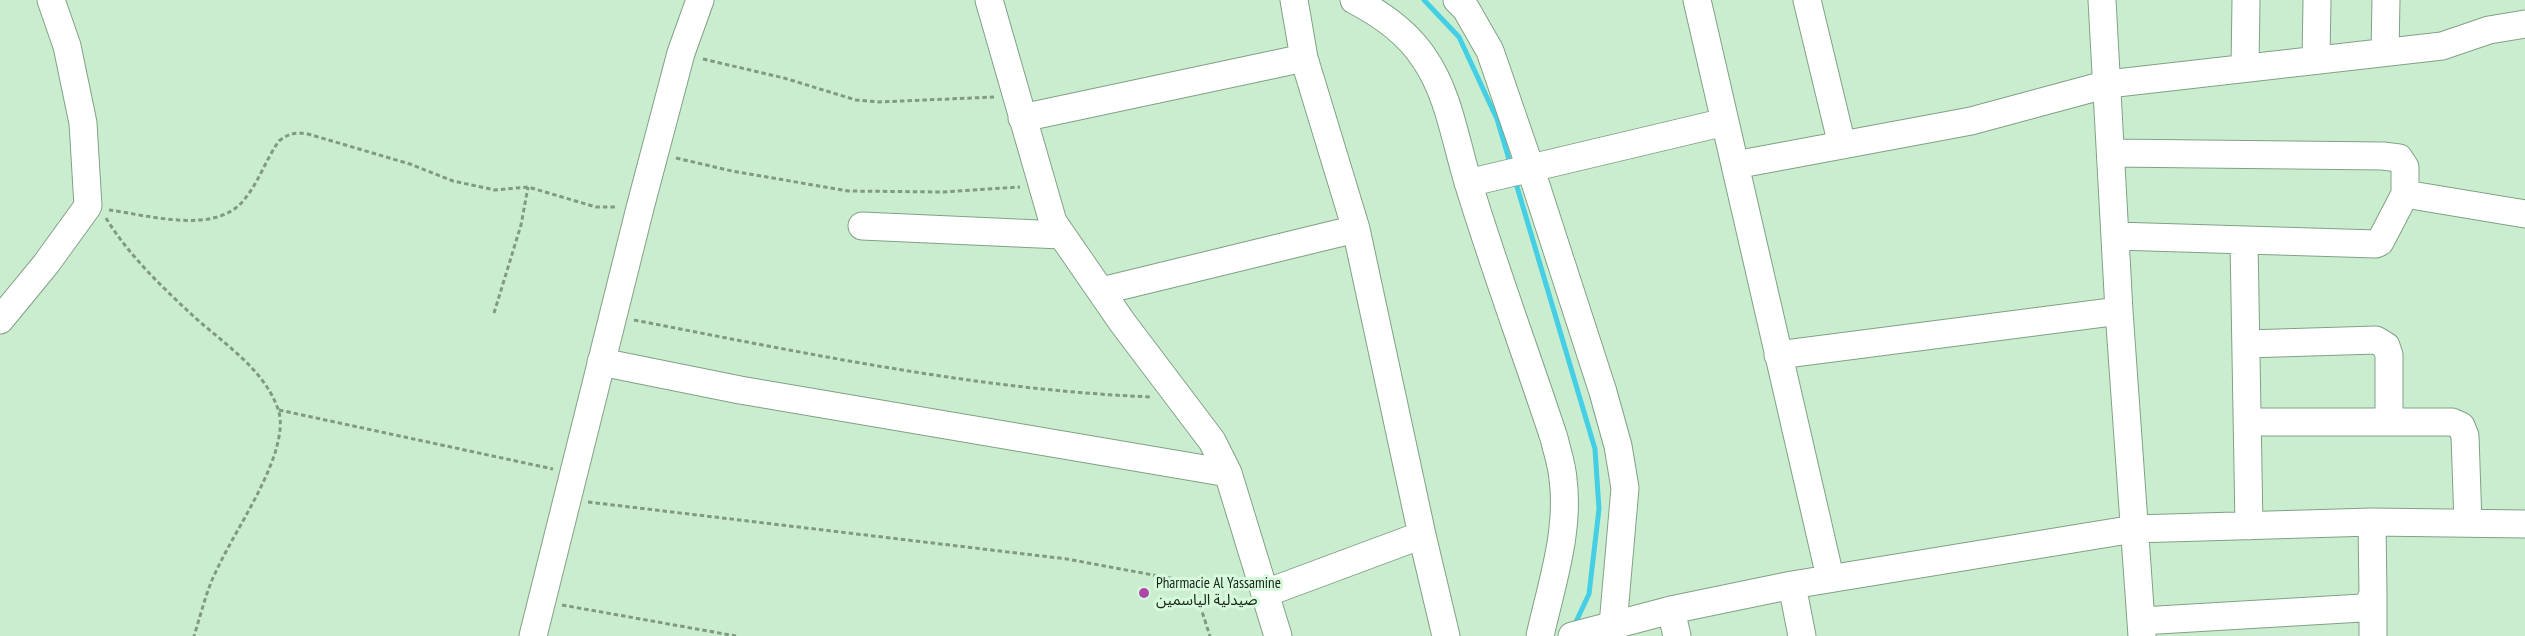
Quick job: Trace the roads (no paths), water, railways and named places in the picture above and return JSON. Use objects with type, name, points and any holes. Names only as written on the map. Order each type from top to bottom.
[{"type":"street","points":[[0,320],[94,207],[83,123],[67,46],[51,0]]},
{"type":"street","points":[[533,636],[640,208],[681,53],[700,0]]},
{"type":"street","points":[[988,0],[1053,222],[1212,441],[1228,473],[1278,636]]},
{"type":"street","points":[[1294,0],[1304,58],[1356,229],[1446,636]]},
{"type":"street","points":[[1354,0],[1385,18],[1406,36],[1424,57],[1442,89],[1478,181],[1554,438],[1563,479],[1564,513],[1540,636]]},
{"type":"street","points":[[1457,0],[1466,9],[1490,51],[1526,168],[1603,392],[1618,446],[1625,489],[1606,630]]},
{"type":"street","points":[[1696,0],[1830,577]]},
{"type":"street","points":[[1807,0],[1842,145]]},
{"type":"street","points":[[2102,0],[2119,311],[2142,628],[2305,624],[2362,608],[2373,595]]},
{"type":"street","points":[[2245,68],[2246,0]]},
{"type":"street","points":[[2316,60],[2317,0]]},
{"type":"street","points":[[2385,52],[2386,0]]},
{"type":"street","points":[[1735,165],[1971,121],[2108,84],[2442,46],[2489,30],[2525,24]]},
{"type":"street","points":[[1019,107],[1304,58]]},
{"type":"street","points":[[1478,181],[1725,122]]},
{"type":"street","points":[[2112,153],[2383,156],[2398,158],[2405,167],[2405,194],[2380,242],[2376,244],[2116,236]]},
{"type":"street","points":[[2405,194],[2525,214]]},
{"type":"street","points":[[862,226],[1061,235]]},
{"type":"street","points":[[1101,291],[1356,229]]},
{"type":"street","points":[[2244,240],[2249,526]]},
{"type":"street","points":[[1778,355],[2119,311]]},
{"type":"street","points":[[2246,344],[2376,340],[2386,346],[2389,355],[2389,422]]},
{"type":"street","points":[[601,362],[740,390],[1228,473]]},
{"type":"street","points":[[2247,422],[2452,422],[2461,426],[2465,436],[2468,523]]},
{"type":"street","points":[[1572,636],[1606,630],[1671,610],[1830,577],[2134,529],[2372,522],[2525,524]]},
{"type":"street","points":[[2372,522],[2373,636]]},
{"type":"street","points":[[1266,593],[1422,535]]},
{"type":"street","points":[[1792,585],[1802,636]]},
{"type":"street","points":[[1671,610],[1677,636]]},
{"type":"waterway","points":[[1424,0],[1459,37],[1497,119],[1511,166]]},
{"type":"waterway","points":[[1515,180],[1595,449],[1599,509],[1589,594],[1574,626]]},
{"type":"place","name":"Pharmacie Al Yassamine صيدلية الياسمين","points":[[1144,593]]}]
